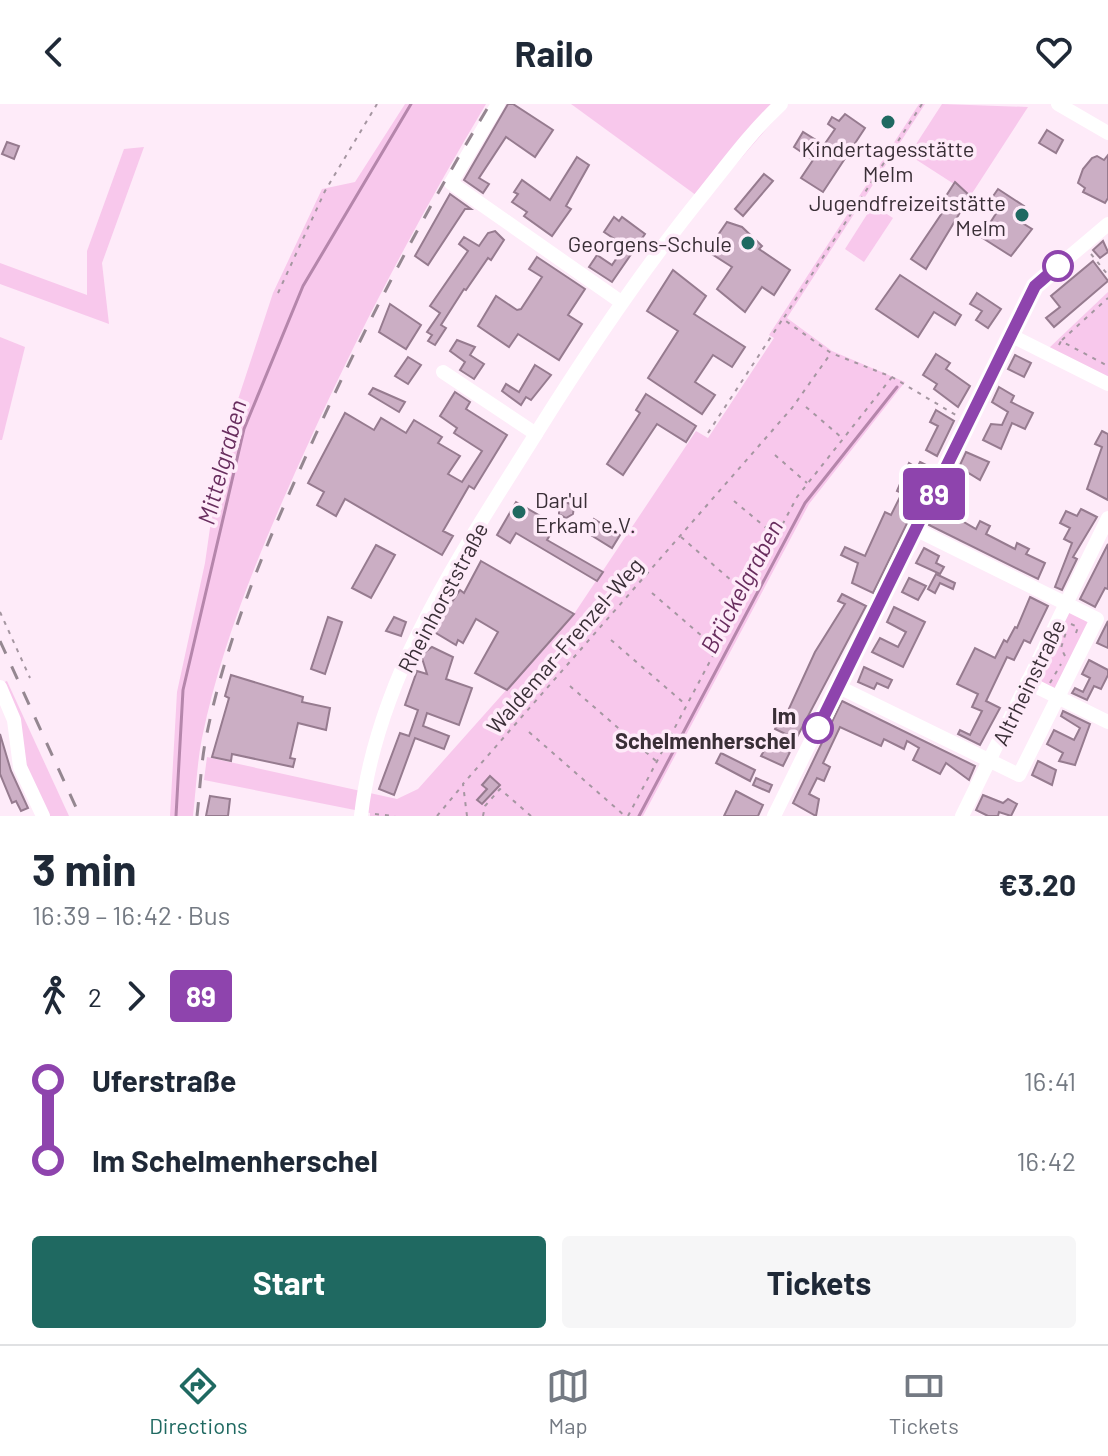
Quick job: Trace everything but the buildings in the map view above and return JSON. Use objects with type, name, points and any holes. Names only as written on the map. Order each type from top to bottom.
[{"type":"street","points":[[498,104],[451,183],[621,302]]},
{"type":"street","name":"Rheinhorststraße","points":[[362,814],[378,735],[409,652],[510,474],[621,302],[670,235],[781,104]]},
{"type":"street","points":[[1058,104],[1108,133]]},
{"type":"street","points":[[774,816],[1035,286],[1108,224]]},
{"type":"street","points":[[1010,335],[1108,384]]},
{"type":"street","points":[[443,372],[536,434]]},
{"type":"street","name":"Altrheinstraße","points":[[962,816],[1108,518]]},
{"type":"street","points":[[917,530],[1066,603]]},
{"type":"street","name":"Altrheinstraße","points":[[990,760],[1019,775],[1052,694],[1097,619],[1066,603]]},
{"type":"street","points":[[1027,682],[1108,722]]},
{"type":"street","points":[[0,687],[14,720],[20,767],[43,816]]},
{"type":"street","points":[[839,687],[990,760]]},
{"type":"path","points":[[278,293],[325,191],[377,104]]},
{"type":"path","points":[[708,433],[922,104]]},
{"type":"path","points":[[1083,245],[1108,275]]},
{"type":"path","points":[[1053,356],[1061,341],[1108,298]]},
{"type":"path","points":[[783,319],[831,353],[892,377],[969,422]]},
{"type":"path","points":[[1061,341],[1108,366]]},
{"type":"path","name":"Waldemar-Frenzel-Weg","points":[[437,816],[792,408],[831,353]]},
{"type":"path","points":[[529,732],[627,816],[776,537],[808,484],[892,377]]},
{"type":"path","points":[[806,407],[843,439]]},
{"type":"path","points":[[775,455],[808,484]]},
{"type":"path","points":[[734,501],[776,537]]},
{"type":"path","points":[[681,536],[747,593]]},
{"type":"path","points":[[652,593],[717,649]]},
{"type":"path","points":[[0,612],[30,678]]},
{"type":"path","points":[[1065,656],[1061,648],[1069,623],[1078,627],[1073,640]]},
{"type":"path","points":[[611,640],[686,705]]},
{"type":"path","points":[[1052,694],[1068,652]]},
{"type":"path","points":[[570,686],[657,762]]},
{"type":"path","points":[[463,784],[467,816]]},
{"type":"path","points":[[483,816],[485,806],[500,789],[531,816]]},
{"type":"path","points":[[362,814],[395,816]]},
{"type":"shaded area","points":[[405,104],[486,104],[374,306],[297,468],[249,581],[222,659],[202,738],[193,816],[170,816],[177,692],[205,563],[221,451],[273,293],[322,189],[355,182]]},
{"type":"shaded area","points":[[571,104],[788,104],[704,201]]},
{"type":"shaded area","points":[[919,104],[925,104],[787,318],[832,351],[905,382],[809,504],[643,816],[370,816],[370,813],[204,780],[207,757],[397,799],[418,789],[574,614],[696,431],[708,438],[774,338],[769,335]]},
{"type":"shaded area","points":[[942,104],[1028,107],[971,195],[909,155]]},
{"type":"shaded area","points":[[144,147],[102,263],[109,324],[0,284],[0,263],[87,295],[87,251],[124,149]]},
{"type":"shaded area","points":[[873,205],[893,218],[864,262],[845,249]]},
{"type":"shaded area","points":[[1108,292],[1108,379],[1048,349]]},
{"type":"shaded area","points":[[0,337],[25,347],[2,440],[0,440]]},
{"type":"shaded area","points":[[1066,603],[1097,619],[1058,697],[1027,682]]},
{"type":"shaded area","points":[[7,681],[69,816],[49,816],[26,765],[2,683]]},
{"type":"waterway","name":"Mittelgraben","points":[[176,816],[183,690],[244,429],[303,286],[411,104]]},
{"type":"waterway","name":"Brückelgraben","points":[[639,816],[805,503],[897,387]]},
{"type":"railway","points":[[197,816],[204,747],[215,699],[238,622],[267,546],[376,308],[490,104]]},
{"type":"railway","points":[[0,641],[80,816]]},
{"type":"bus line","name":"89","points":[[818,728],[1035,286],[1058,266]]},
{"type":"place","name":"Kindertagesstätte Melm","points":[[888,122]]},
{"type":"place","name":"Jugendfreizeitstätte Melm","points":[[1022,215]]},
{"type":"place","name":"Georgens-Schule","points":[[748,243]]},
{"type":"place","name":"Dar'ul Erkam e.V.","points":[[519,512]]},
{"type":"place","name":"Im Schelmenherschel","points":[[818,728]]}]
